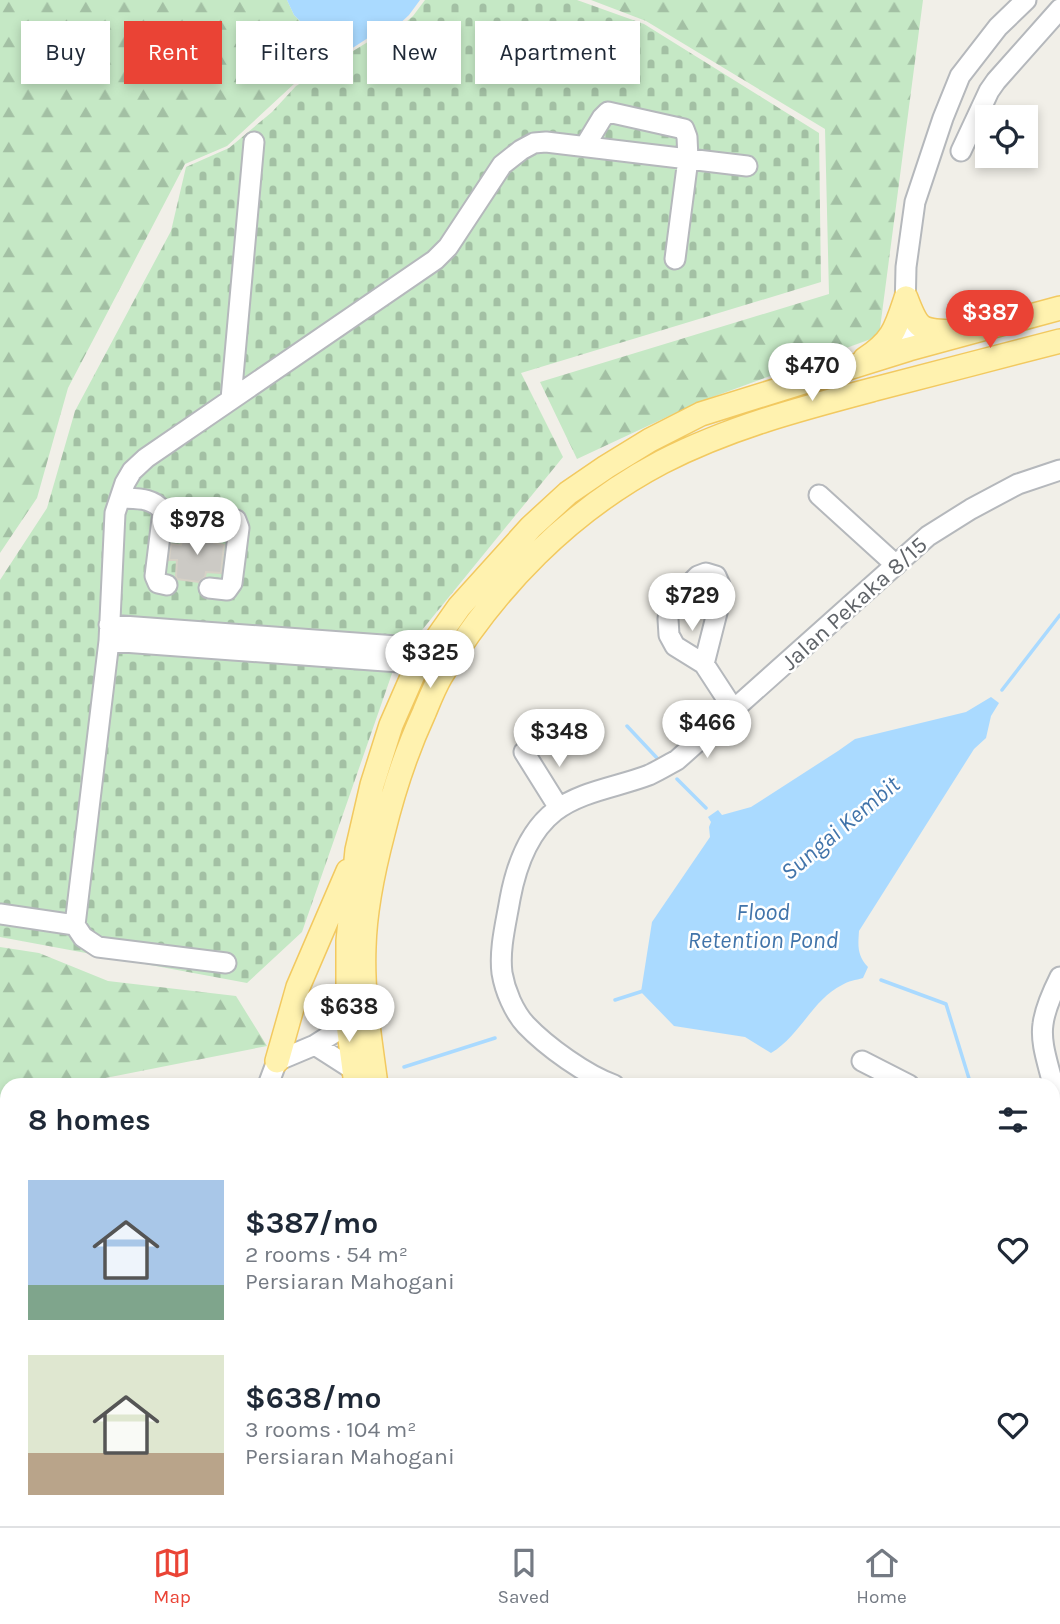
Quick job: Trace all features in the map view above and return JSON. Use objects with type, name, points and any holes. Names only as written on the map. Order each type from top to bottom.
[{"type":"main road","points":[[906,298],[914,318],[928,331],[974,331]]},
{"type":"main road","points":[[851,368],[885,345],[898,322],[906,298]]},
{"type":"main road","points":[[355,1078],[348,1024],[348,941],[357,850],[391,725],[421,661],[459,607],[531,527],[568,493],[606,467],[650,439],[701,414],[909,349],[1060,308]]},
{"type":"main road","points":[[909,349],[925,359],[938,360],[1049,332],[1060,333]]},
{"type":"main road","points":[[375,1078],[365,998],[363,947],[369,887],[392,794],[440,678],[475,625],[509,582],[547,543],[586,510],[662,462],[709,440],[755,422],[809,406],[1060,341]]},
{"type":"main road","points":[[809,406],[832,392],[898,368],[907,358],[909,349]]},
{"type":"main road","points":[[276,1061],[298,987],[357,850]]},
{"type":"street","points":[[909,349],[906,320],[907,251],[915,202],[943,118],[960,76],[998,27],[1026,0]]},
{"type":"street","points":[[961,151],[989,91],[1055,13],[1033,0]]},
{"type":"street","points":[[585,146],[601,118],[608,112],[684,130],[688,159],[676,260]]},
{"type":"street","points":[[232,400],[254,142]]},
{"type":"street","points":[[226,963],[98,947],[83,937],[75,925],[109,633],[116,513],[125,483],[132,471],[146,458],[435,260],[448,247],[502,165],[534,143],[585,146],[747,166]]},
{"type":"street","name":"Jalan Pekaka 8/15","points":[[596,1078],[552,1048],[525,1024],[509,996],[502,972],[503,941],[514,876],[526,848],[539,828],[553,813],[569,802],[649,775],[677,760],[928,536],[1018,484],[1060,470]]},
{"type":"street","points":[[819,495],[896,565]]},
{"type":"street","points":[[120,498],[153,501],[163,511],[155,576],[159,583],[167,585]]},
{"type":"street","points":[[163,511],[232,519],[239,523],[230,587],[223,590],[209,588]]},
{"type":"street","points":[[704,664],[721,597],[716,576],[706,573],[698,576],[670,604],[669,635],[675,646],[704,664],[734,710]]},
{"type":"street","points":[[109,633],[399,662],[421,661]]},
{"type":"street","points":[[524,752],[559,808]]},
{"type":"street","points":[[0,914],[75,925]]},
{"type":"street","points":[[1051,1078],[1043,1043],[1043,1024],[1054,1007],[1060,977]]},
{"type":"street","points":[[270,1078],[276,1061],[315,1045],[348,1024],[358,1015],[365,998]]},
{"type":"street","points":[[315,1045],[355,1078]]},
{"type":"street","points":[[862,1061],[891,1078]]},
{"type":"green space","points":[[0,0],[287,0],[300,21],[236,21],[236,84],[294,84],[227,146],[185,164],[68,388],[37,498],[0,553]]},
{"type":"green space","points":[[425,0],[577,0],[636,21],[475,21],[475,84],[640,84],[640,23],[819,133],[821,282],[521,373],[563,457],[396,662],[302,932],[247,983],[0,937],[0,580],[47,508],[75,411],[171,231],[186,167],[229,148],[272,112],[299,84],[353,84],[353,51],[367,42],[367,84],[461,84],[461,21],[407,21]]},
{"type":"green space","points":[[591,0],[923,0],[879,336],[699,402],[577,459],[540,382],[829,294],[825,129],[646,21]]},
{"type":"green space","points":[[0,947],[39,953],[108,981],[236,996],[267,1046],[105,1078],[0,1078]]},
{"type":"water","points":[[287,0],[420,0],[403,21],[367,21],[367,39],[353,48],[353,21],[300,21]]},
{"type":"water","name":"Flood Retention Pond","points":[[991,697],[999,703],[991,716],[986,738],[974,749],[859,931],[859,950],[868,967],[863,978],[847,982],[822,1000],[790,1037],[771,1053],[745,1037],[674,1026],[641,992],[652,922],[710,837],[711,822],[708,817],[718,810],[722,815],[751,807],[855,739],[966,712]]},
{"type":"building","points":[[184,533],[214,537],[214,543],[224,545],[221,573],[206,572],[199,582],[177,579],[177,560],[169,560],[171,544],[181,545]]},
{"type":"waterway","name":"Sungai Kembit","points":[[1002,690],[1060,615]]},
{"type":"waterway","points":[[627,726],[657,758]]},
{"type":"waterway","points":[[677,779],[706,808]]},
{"type":"waterway","points":[[881,980],[946,1004],[969,1078]]},
{"type":"waterway","name":"Sungai Kembit","points":[[615,1000],[643,991]]},
{"type":"waterway","name":"Sungai Kembit","points":[[404,1067],[495,1038]]}]
